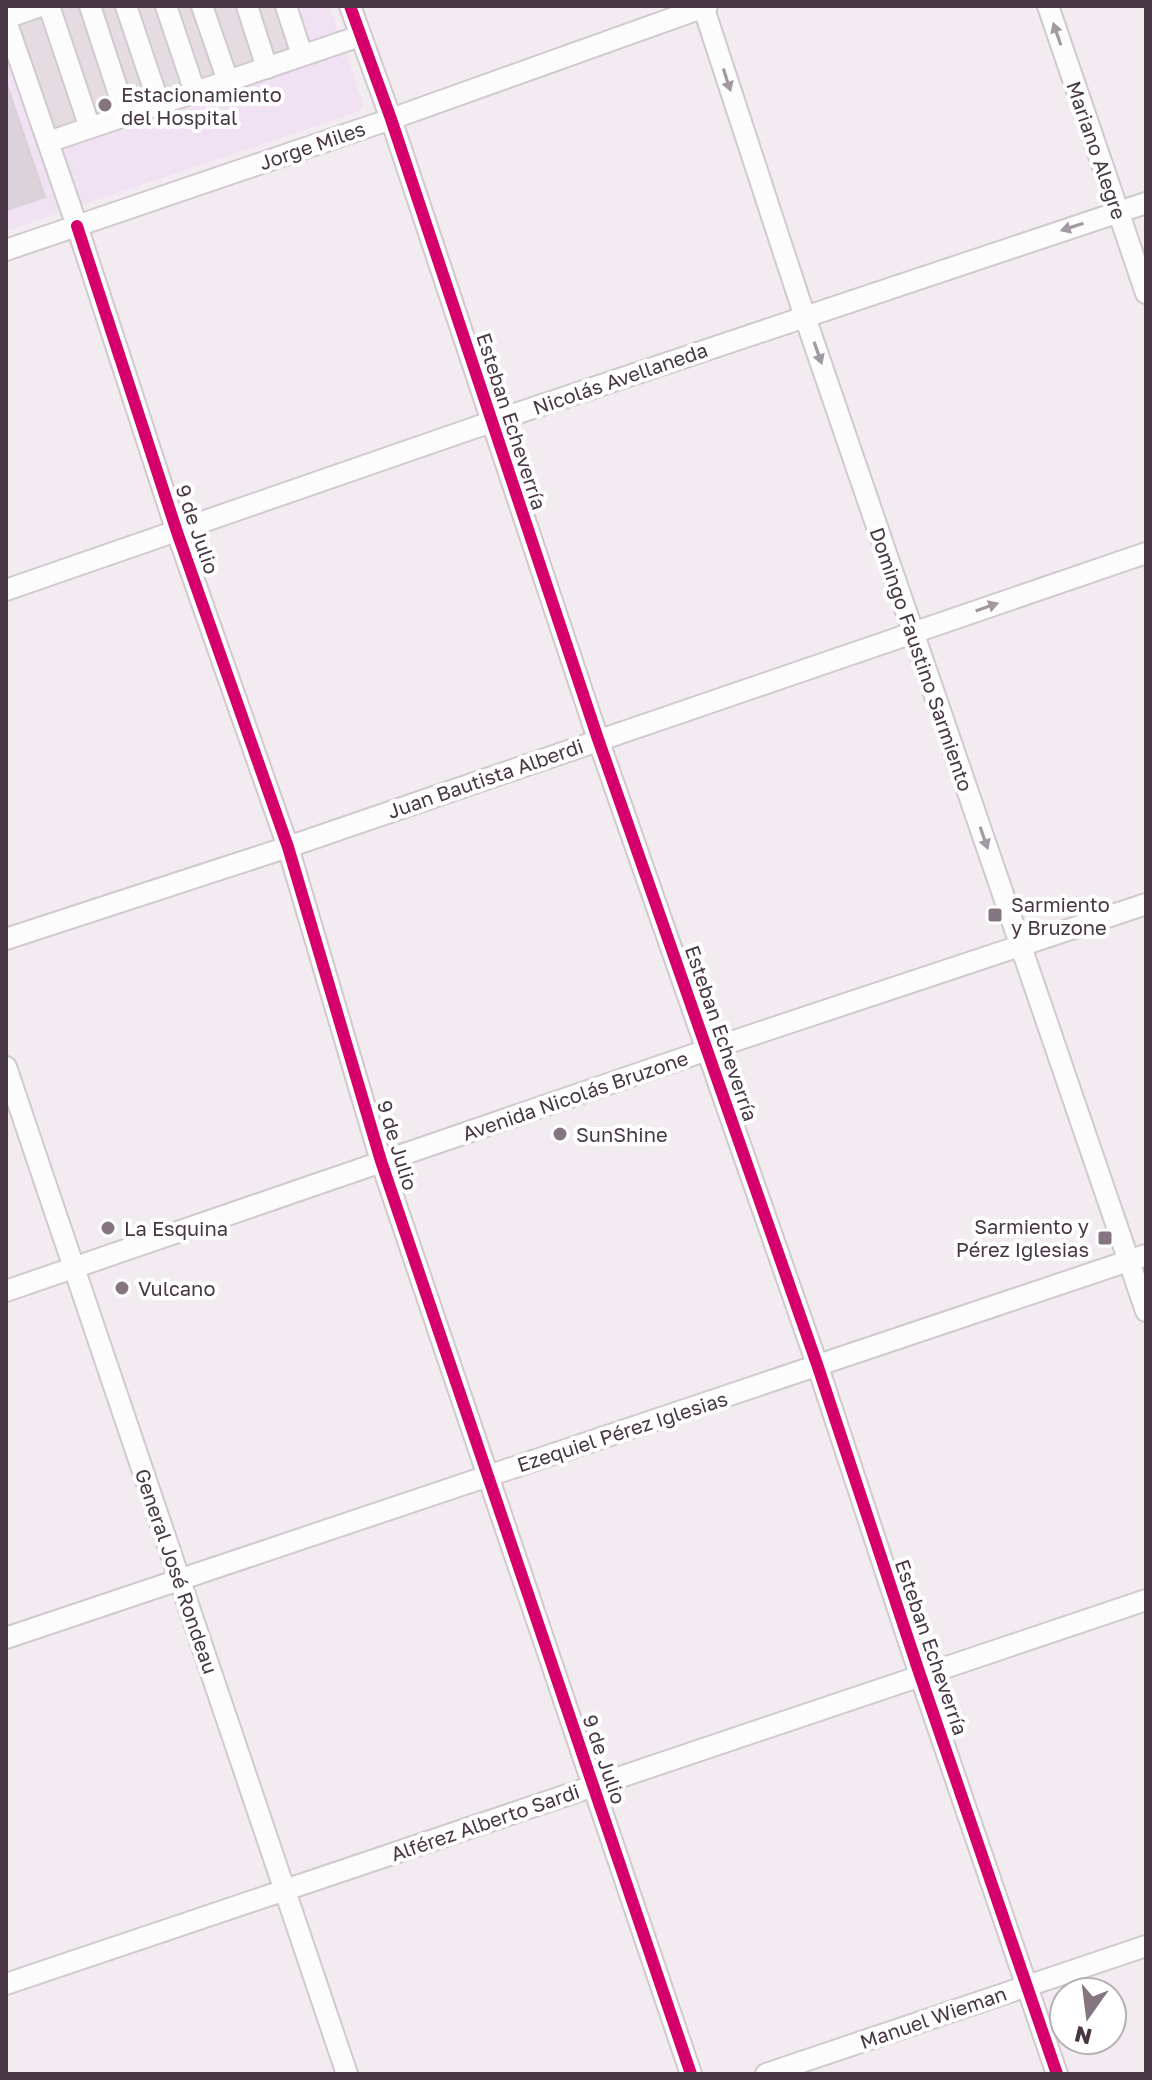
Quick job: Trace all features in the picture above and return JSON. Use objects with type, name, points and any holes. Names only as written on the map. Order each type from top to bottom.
[{"type":"street","points":[[6,20],[40,6]]},
{"type":"street","points":[[49,6],[90,128]]},
{"type":"street","points":[[90,6],[126,116]]},
{"type":"street","points":[[126,6],[159,104]]},
{"type":"street","points":[[166,6],[195,92]]},
{"type":"street","points":[[202,6],[228,81]]},
{"type":"street","points":[[247,6],[267,68]]},
{"type":"street","points":[[286,6],[302,55]]},
{"type":"street","name":"Esteban Echeverría","points":[[350,6],[391,119],[598,739],[818,1367],[1057,2074]]},
{"type":"street","name":"Jorge Miles","points":[[6,250],[391,119],[704,6]]},
{"type":"street","name":"Domingo Faustino Sarmiento","points":[[704,6],[805,317],[1021,946],[1137,1258],[1146,1311]]},
{"type":"street","name":"Mariano Alegre","points":[[1048,6],[1146,293]]},
{"type":"street","name":"9 de Julio","points":[[6,20],[177,532],[288,847],[381,1161],[691,2074]]},
{"type":"street","points":[[48,142],[360,36]]},
{"type":"street","name":"Nicolás Avellaneda","points":[[6,590],[491,422],[1146,203]]},
{"type":"street","name":"Juan Bautista Alberdi","points":[[6,939],[288,847],[1146,553]]},
{"type":"street","name":"Avenida Nicolás Bruzone","points":[[6,1291],[707,1050],[1146,904]]},
{"type":"street","name":"General José Rondeau","points":[[6,1067],[347,2074]]},
{"type":"street","name":"Ezequiel Pérez Iglesias","points":[[6,1638],[1137,1258]]},
{"type":"street","name":"Alférez Alberto Sardi","points":[[6,1984],[1146,1600]]},
{"type":"street","name":"Manuel Wieman","points":[[766,2074],[1146,1946]]},
{"type":"shaded area","points":[[6,6],[329,6],[363,104],[360,111],[6,231]]},
{"type":"shaded area","name":"Estacionamiento del Hospital","points":[[20,6],[297,6],[315,60],[45,151],[6,38]]},
{"type":"building","points":[[6,88],[45,197],[6,210]]},
{"type":"cycle path","points":[[350,6],[391,119],[598,739],[818,1367],[1057,2074]]},
{"type":"cycle path","points":[[77,226],[177,532],[288,847],[381,1161],[691,2074]]},
{"type":"place","name":"Estacionamiento del Hospital","points":[[105,105]]},
{"type":"place","name":"Sarmiento y Bruzone","points":[[995,915]]},
{"type":"place","name":"SunShine","points":[[560,1134]]},
{"type":"place","name":"La Esquina","points":[[108,1228]]},
{"type":"place","name":"Sarmiento y Pérez Iglesias","points":[[1105,1238]]},
{"type":"place","name":"Vulcano","points":[[122,1288]]}]
